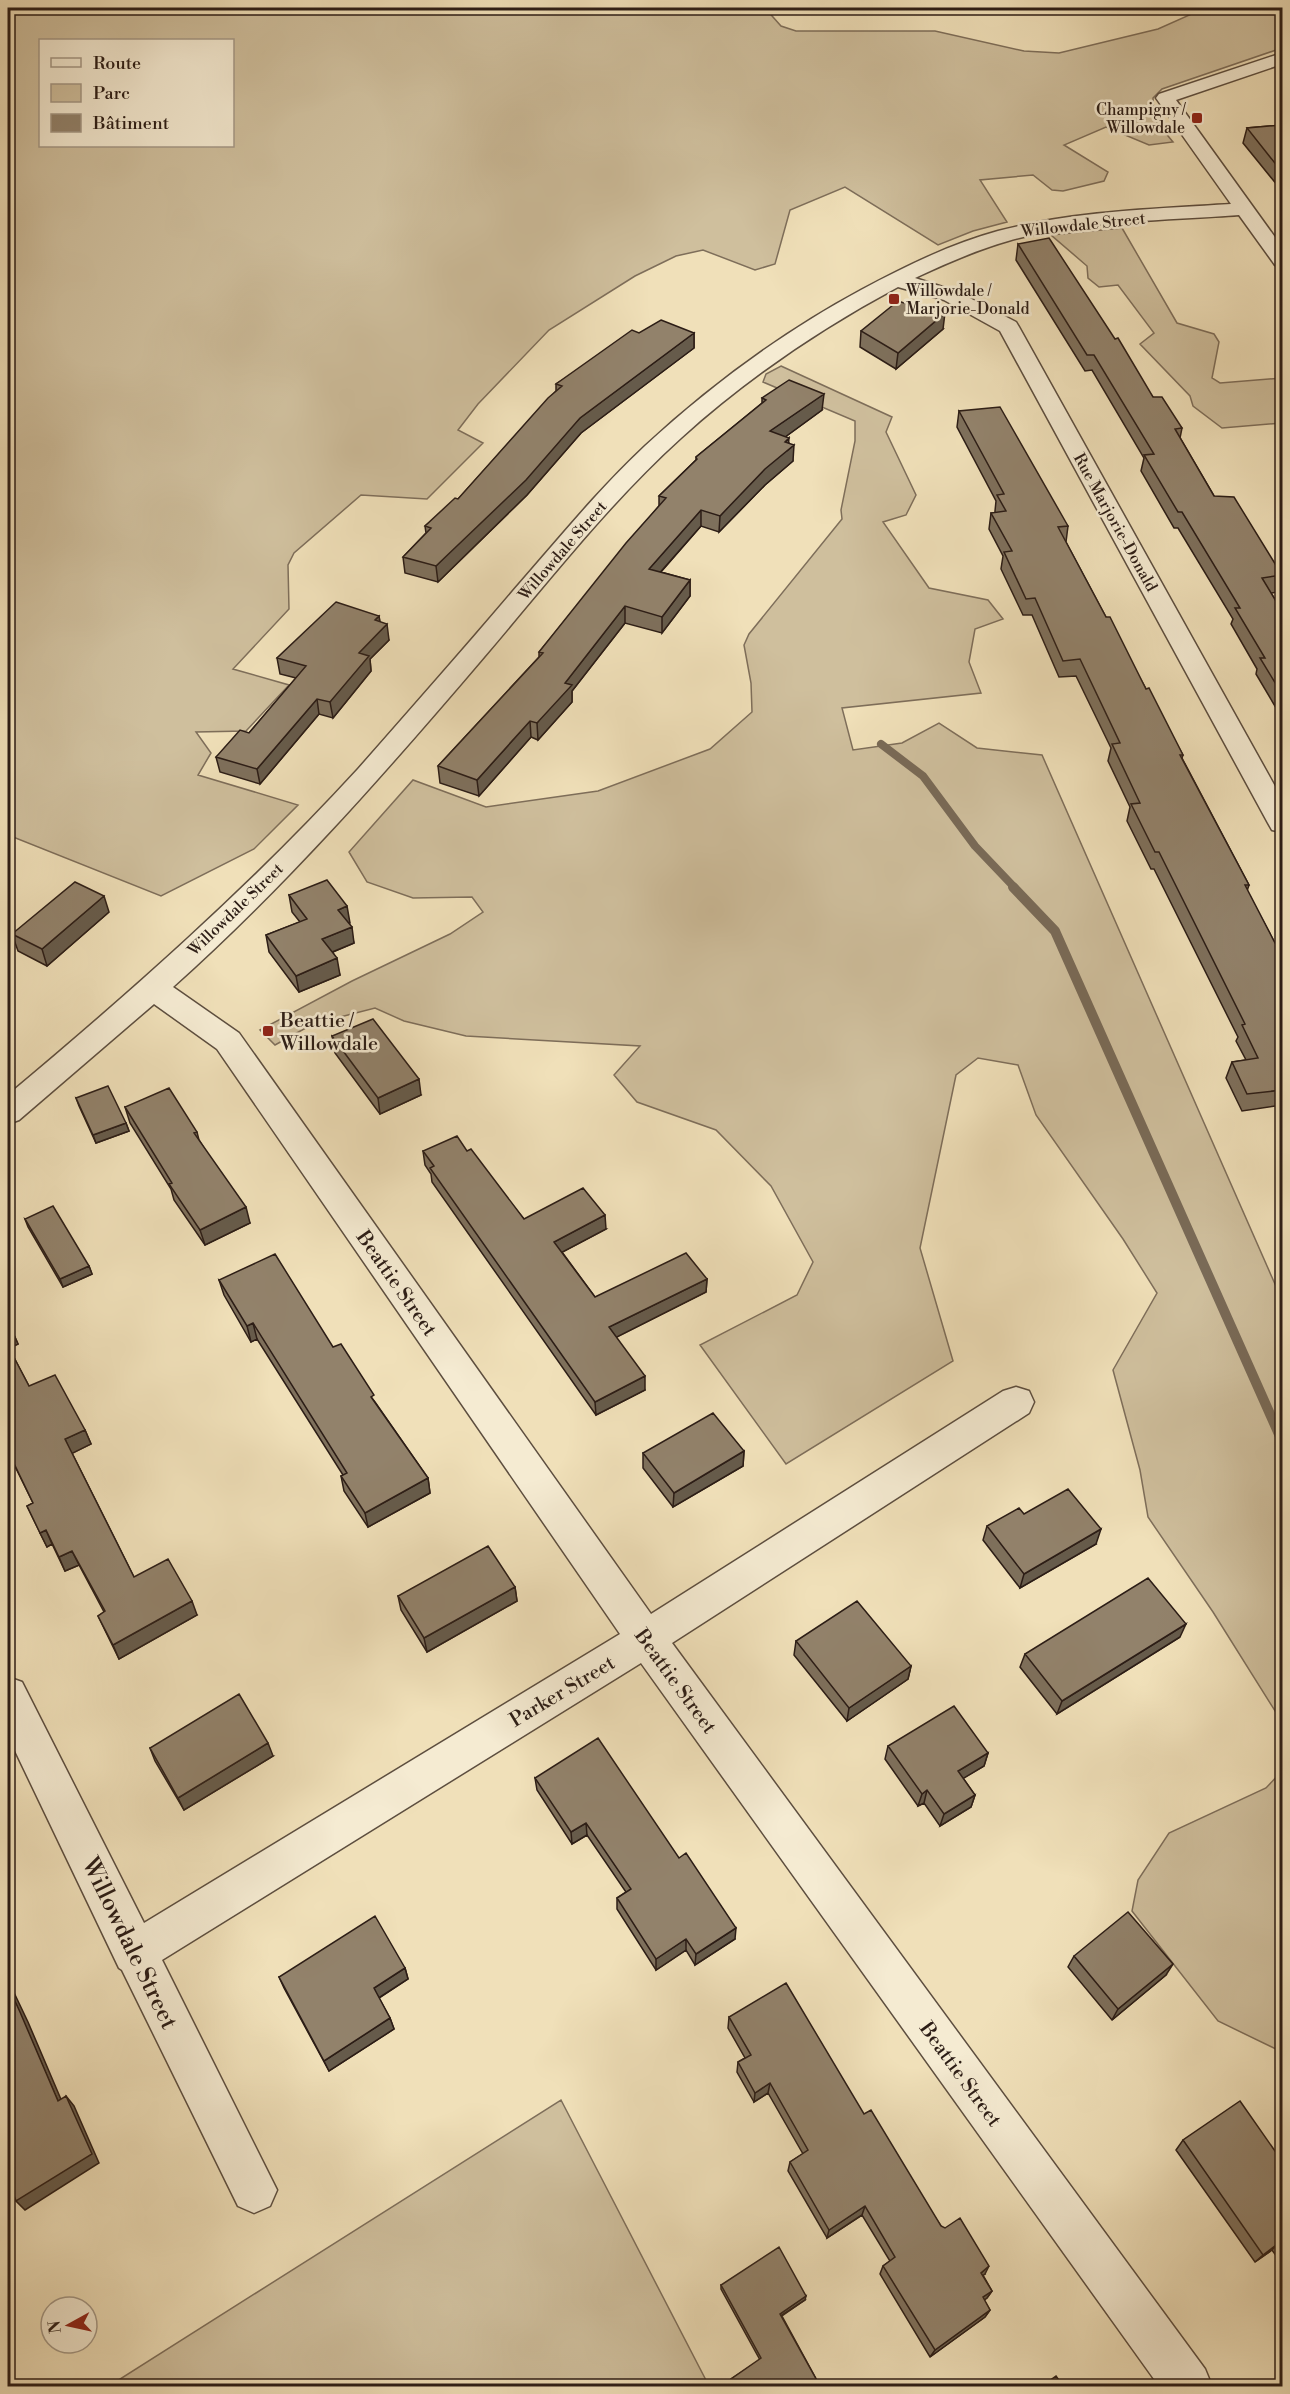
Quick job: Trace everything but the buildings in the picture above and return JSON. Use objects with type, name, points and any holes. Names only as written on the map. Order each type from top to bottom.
[{"type":"street","points":[[1282,58],[1165,98],[1282,261]]},
{"type":"street","name":"Willowdale Street","points":[[8,1112],[154,988],[317,830],[503,618],[581,525],[674,432],[778,350],[898,280],[969,247],[1030,229],[1244,209]]},
{"type":"street","name":"Rue Marjorie-Donald","points":[[898,280],[951,296],[1008,327],[1282,823]]},
{"type":"street","name":"Beattie Street","points":[[154,988],[228,1041],[646,1640],[1188,2386]]},
{"type":"street","name":"Parker Street","points":[[134,1953],[646,1640],[1016,1402]]},
{"type":"street","name":"Willowdale Street","points":[[8,1695],[134,1953],[254,2190]]},
{"type":"green space","points":[[8,8],[765,8],[781,26],[796,31],[935,31],[1024,51],[1059,53],[1158,29],[1194,13],[1197,8],[1282,8],[1282,48],[1162,89],[1153,98],[1154,119],[1173,142],[1149,145],[1106,127],[1064,145],[1108,172],[1104,181],[1063,191],[1052,190],[1033,175],[980,180],[1007,222],[973,231],[938,245],[845,187],[790,210],[775,264],[755,270],[703,250],[676,256],[635,276],[549,330],[478,404],[458,430],[483,443],[427,499],[361,495],[294,553],[288,565],[289,609],[233,669],[289,685],[246,731],[196,732],[211,753],[198,775],[298,805],[254,849],[161,896],[8,835]]},
{"type":"green space","points":[[1122,228],[1177,323],[1214,334],[1219,342],[1212,378],[1220,383],[1282,378],[1282,423],[1222,428],[1193,406],[1190,396],[1140,344],[1154,333],[1118,285],[1099,287],[1088,278],[1087,266],[1051,235]]},
{"type":"green space","points":[[781,366],[892,417],[886,432],[916,495],[906,515],[883,522],[929,588],[988,600],[1003,619],[975,629],[969,662],[981,693],[842,708],[853,750],[902,743],[939,723],[977,748],[1042,755],[1282,1300],[1282,1722],[1213,1612],[1148,1517],[1140,1470],[1113,1370],[1157,1293],[1123,1239],[1036,1115],[1018,1065],[978,1058],[956,1075],[920,1248],[953,1361],[786,1464],[700,1345],[797,1295],[813,1262],[771,1186],[716,1130],[637,1102],[614,1075],[640,1046],[466,1036],[404,1021],[375,1008],[313,1024],[275,1045],[260,1030],[352,981],[450,934],[483,912],[472,897],[413,898],[367,882],[349,852],[413,780],[486,807],[598,791],[710,749],[752,712],[751,683],[744,645],[749,634],[842,519],[841,510],[855,441],[855,421],[763,382],[766,374]]},
{"type":"green space","points":[[1282,1771],[1282,2052],[1218,2021],[1132,1911],[1138,1880],[1169,1833],[1266,1788]]},
{"type":"green space","points":[[561,2100],[709,2386],[109,2386]]},
{"type":"waterway","points":[[881,744],[923,776],[975,846],[1015,888]]},
{"type":"waterway","points":[[1013,887],[1055,931],[1282,1441]]},
{"type":"place","name":"Champigny / Willowdale","points":[[1197,118]]},
{"type":"place","name":"Willowdale / Marjorie-Donald","points":[[894,299]]},
{"type":"place","name":"Beattie / Willowdale","points":[[268,1031]]}]
